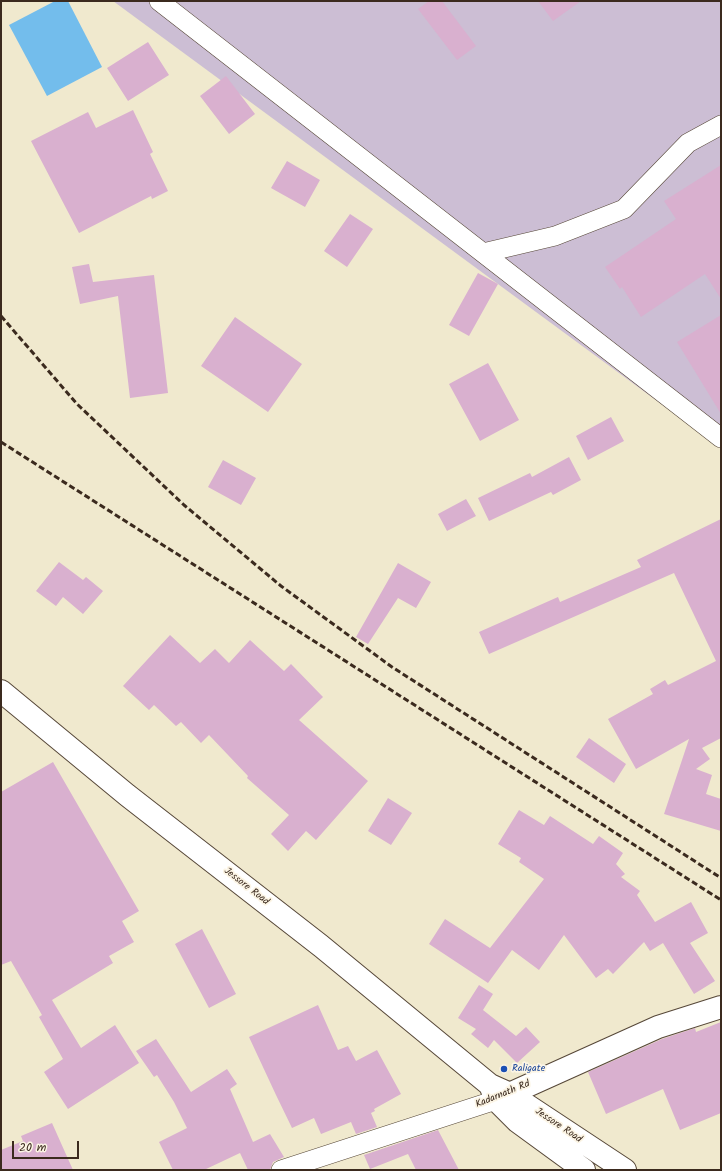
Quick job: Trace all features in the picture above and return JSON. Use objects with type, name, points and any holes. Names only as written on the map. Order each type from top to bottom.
[{"type":"main road","name":"Jessore Road","points":[[1,691],[127,795],[321,946],[499,1093],[625,1170]]},
{"type":"main road","name":"Kadarnath Rd","points":[[499,1093],[658,1027],[721,1007]]},
{"type":"main road","name":"Jessore Road","points":[[499,1093],[517,1120],[584,1170]]},
{"type":"street","points":[[159,1],[721,438]]},
{"type":"street","points":[[483,253],[556,236],[624,209],[688,143],[721,125]]},
{"type":"street","name":"Kadarnath Rd","points":[[281,1170],[499,1093]]},
{"type":"shaded area","points":[[113,1],[721,1],[721,448]]},
{"type":"water","points":[[55,1],[68,1],[102,67],[47,96],[9,25]]},
{"type":"building","points":[[429,1],[442,1],[476,46],[457,60],[418,9]]},
{"type":"building","points":[[538,1],[581,1],[553,21]]},
{"type":"building","points":[[148,42],[169,75],[128,101],[107,68]]},
{"type":"building","points":[[226,76],[255,114],[229,134],[200,96]]},
{"type":"building","points":[[133,110],[153,152],[150,154],[168,191],[152,199],[151,196],[79,233],[31,141],[88,112],[96,128]]},
{"type":"building","points":[[287,161],[320,180],[305,207],[271,188]]},
{"type":"building","points":[[721,165],[721,299],[705,274],[641,317],[622,287],[620,289],[605,267],[676,219],[664,201]]},
{"type":"building","points":[[350,214],[373,229],[347,267],[324,251]]},
{"type":"building","points":[[89,264],[93,282],[154,275],[168,393],[130,398],[118,296],[80,304],[72,267]]},
{"type":"building","points":[[478,273],[498,284],[469,336],[449,325]]},
{"type":"building","points":[[721,315],[721,414],[677,342]]},
{"type":"building","points":[[235,317],[302,364],[268,412],[201,366]]},
{"type":"building","points":[[488,363],[519,420],[480,441],[449,384]]},
{"type":"building","points":[[611,417],[624,441],[588,460],[576,436]]},
{"type":"building","points":[[569,457],[581,480],[553,495],[551,492],[489,521],[478,498],[530,473],[532,477]]},
{"type":"building","points":[[223,460],[256,478],[241,505],[208,487]]},
{"type":"building","points":[[466,499],[476,516],[447,531],[438,514]]},
{"type":"building","points":[[721,519],[721,738],[702,748],[710,759],[696,769],[712,775],[706,794],[721,799],[721,831],[664,814],[689,739],[636,769],[608,719],[653,694],[650,689],[665,680],[668,685],[716,661],[674,573],[489,654],[479,632],[558,597],[560,602],[641,567],[637,560]]},
{"type":"building","points":[[59,562],[83,580],[86,577],[103,591],[83,614],[63,597],[56,606],[36,591]]},
{"type":"building","points":[[398,563],[431,582],[416,608],[398,598],[368,644],[356,637]]},
{"type":"building","points":[[170,635],[200,663],[215,649],[229,663],[250,640],[284,671],[291,664],[323,697],[299,720],[368,781],[316,840],[306,831],[288,851],[271,834],[289,815],[247,778],[248,776],[209,735],[201,743],[181,722],[176,726],[154,705],[149,710],[123,686]]},
{"type":"building","points":[[589,738],[626,764],[614,783],[576,757]]},
{"type":"building","points":[[53,762],[139,911],[122,921],[134,942],[109,956],[113,963],[52,1000],[81,1048],[115,1025],[139,1063],[68,1109],[44,1072],[63,1059],[39,1017],[42,1015],[11,961],[1,965],[1,792]]},
{"type":"building","points":[[388,798],[412,813],[391,845],[368,831]]},
{"type":"building","points":[[519,810],[544,825],[550,816],[593,844],[599,836],[623,853],[616,864],[625,874],[621,877],[640,891],[637,895],[655,922],[691,902],[708,933],[690,943],[715,981],[694,994],[663,943],[650,951],[644,942],[613,974],[608,969],[596,978],[564,935],[539,970],[512,950],[488,983],[429,944],[445,919],[490,948],[544,879],[519,862],[521,858],[498,844]]},
{"type":"building","points":[[202,929],[236,994],[209,1008],[175,944]]},
{"type":"building","points":[[479,985],[493,994],[483,1010],[516,1036],[526,1027],[540,1042],[517,1063],[494,1040],[488,1048],[471,1034],[476,1029],[458,1018]]},
{"type":"building","points":[[318,1005],[338,1050],[348,1046],[356,1061],[377,1050],[401,1094],[374,1109],[375,1111],[371,1113],[377,1127],[356,1134],[351,1122],[321,1134],[314,1118],[292,1128],[276,1095],[249,1037]]},
{"type":"building","points":[[721,1022],[721,1113],[680,1130],[663,1089],[606,1114],[588,1072],[662,1039],[695,1028],[696,1032]]},
{"type":"building","points":[[156,1039],[191,1092],[227,1069],[237,1084],[230,1089],[253,1142],[270,1134],[284,1157],[273,1162],[270,1170],[248,1170],[240,1153],[204,1170],[173,1170],[159,1142],[187,1128],[174,1102],[157,1075],[154,1077],[136,1051]]},
{"type":"building","points":[[52,1123],[73,1170],[1,1170],[1,1150],[23,1141],[21,1136]]},
{"type":"building","points":[[438,1130],[459,1170],[416,1170],[408,1154],[370,1169],[364,1155]]},
{"type":"railway","points":[[1,316],[77,404],[184,505],[281,586],[392,667],[721,878]]},
{"type":"railway","points":[[1,442],[721,900]]},
{"type":"place","name":"Raligate","points":[[504,1069]]}]
